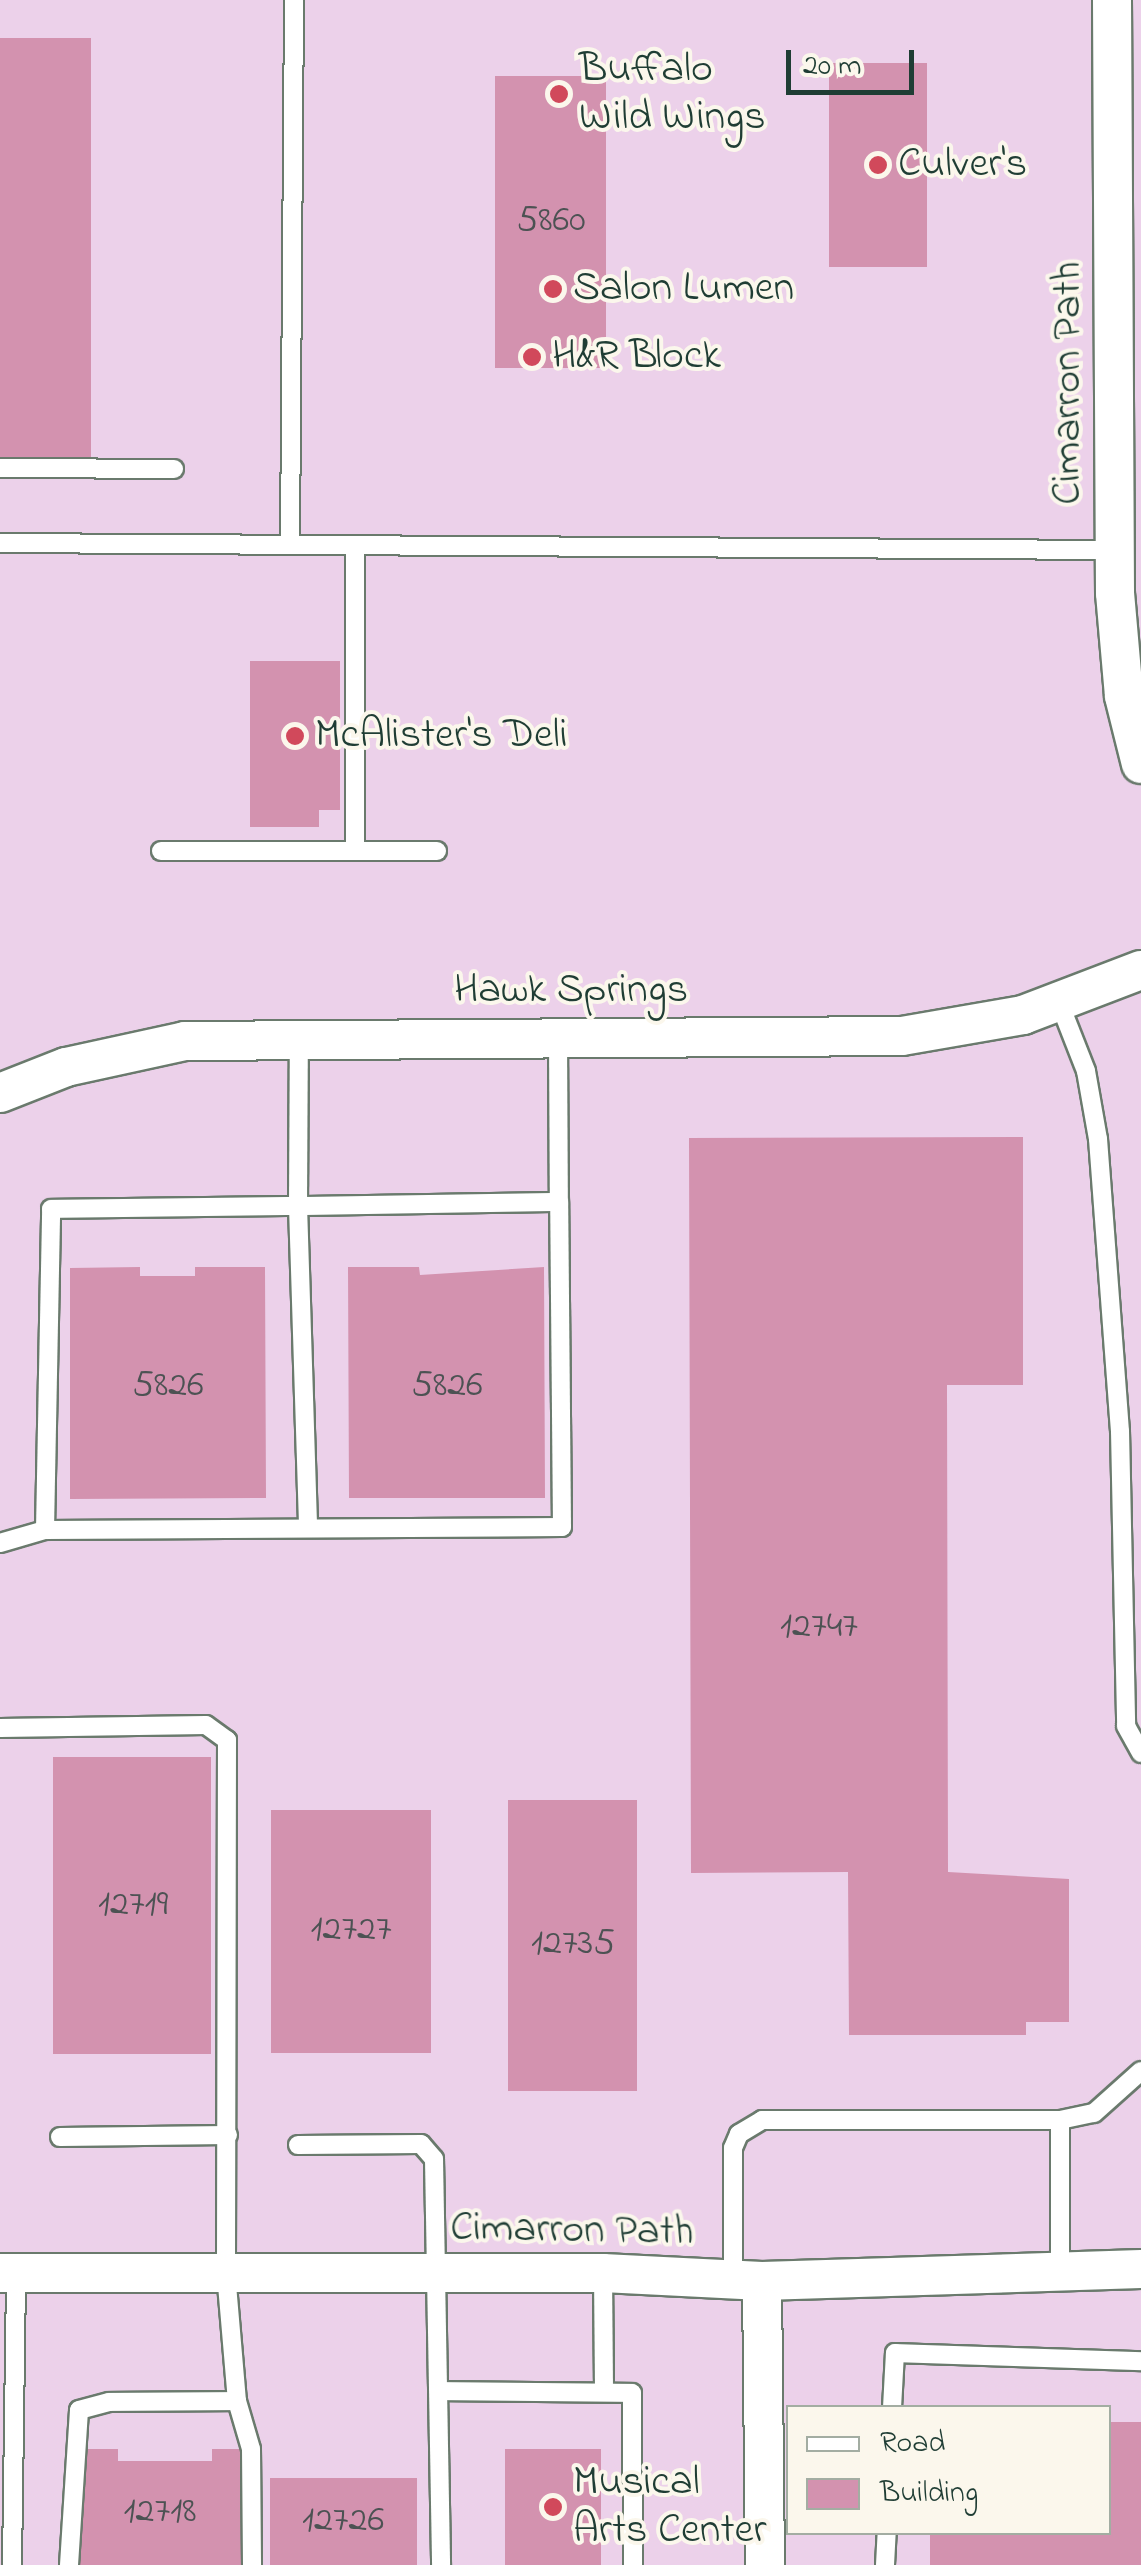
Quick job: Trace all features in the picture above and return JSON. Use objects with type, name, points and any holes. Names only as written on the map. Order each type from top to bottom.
[{"type":"street","name":"Cimarron Path","points":[[1112,0],[1115,550],[1129,613],[1124,696],[1141,764]]},
{"type":"street","name":"Hawk Springs","points":[[0,1094],[125,1052],[186,1042],[300,1038],[902,1036],[963,1029],[1059,1002],[1141,970]]},
{"type":"street","name":"Cimarron Path","points":[[8,2274],[602,2274],[748,2280],[1060,2275],[1141,2269]]},
{"type":"street","points":[[748,2280],[765,2565]]},
{"type":"lane","points":[[290,544],[294,0]]},
{"type":"lane","points":[[0,468],[174,469]]},
{"type":"lane","points":[[0,543],[1115,550]]},
{"type":"lane","points":[[354,852],[355,545]]},
{"type":"lane","points":[[161,851],[437,852]]},
{"type":"lane","points":[[1059,1002],[1086,1071],[1098,1138],[1120,1431],[1126,1726],[1141,1753]]},
{"type":"lane","points":[[0,1543],[45,1530],[562,1527],[558,1036]]},
{"type":"lane","points":[[300,1038],[298,1206],[308,1527]]},
{"type":"lane","points":[[45,1530],[51,1209],[559,1202]]},
{"type":"lane","points":[[0,1728],[206,1725],[227,1740],[226,2274],[237,2401],[251,2448],[252,2565]]},
{"type":"lane","points":[[748,2280],[733,2148],[739,2134],[762,2120],[1060,2120],[1094,2112],[1141,2071]]},
{"type":"lane","points":[[1060,2120],[1060,2275]]},
{"type":"lane","points":[[60,2137],[228,2135]]},
{"type":"lane","points":[[298,2145],[421,2144],[434,2159],[439,2274],[440,2565]]},
{"type":"lane","points":[[8,2274],[12,2565]]},
{"type":"lane","points":[[602,2274],[604,2392]]},
{"type":"lane","points":[[892,2405],[895,2353],[1141,2361]]},
{"type":"lane","points":[[440,2391],[632,2392],[633,2565]]},
{"type":"lane","points":[[70,2565],[79,2410],[108,2402],[237,2401]]},
{"type":"lane","points":[[885,2565],[886,2535]]},
{"type":"shaded area","points":[[0,0],[1141,0],[1141,2565],[0,2565]]},
{"type":"building","points":[[0,38],[91,38],[91,457],[0,457]]},
{"type":"building","name":"Culver's","points":[[829,63],[927,63],[927,267],[829,267]]},
{"type":"building","points":[[495,76],[606,76],[606,368],[495,368]]},
{"type":"building","name":"McAlister's Deli","points":[[250,661],[340,661],[340,810],[319,810],[319,827],[250,827]]},
{"type":"building","points":[[1023,1137],[1023,1385],[947,1385],[948,1872],[1069,1879],[1069,2022],[1026,2022],[1026,2035],[849,2035],[848,1872],[691,1873],[689,1138]]},
{"type":"building","points":[[140,1267],[140,1276],[195,1276],[195,1267],[265,1267],[266,1498],[70,1499],[70,1268]]},
{"type":"building","points":[[348,1267],[419,1267],[420,1275],[544,1267],[545,1498],[349,1498]]},
{"type":"building","points":[[53,1757],[211,1757],[211,2054],[53,2054]]},
{"type":"building","points":[[508,1800],[637,1800],[637,2091],[508,2091]]},
{"type":"building","points":[[271,1810],[431,1810],[431,2053],[271,2053]]},
{"type":"building","points":[[1111,2422],[1141,2422],[1141,2565],[930,2565],[930,2535],[1111,2535]]},
{"type":"building","points":[[79,2449],[118,2449],[118,2461],[212,2461],[212,2449],[241,2449],[241,2565],[80,2565]]},
{"type":"building","name":"Musical Arts Center","points":[[505,2449],[601,2449],[601,2565],[505,2565]]},
{"type":"building","points":[[270,2478],[417,2478],[417,2565],[270,2565]]},
{"type":"place","name":"Buffalo Wild Wings","points":[[559,94]]},
{"type":"place","name":"Culver's","points":[[878,165]]},
{"type":"place","name":"Salon Lumen","points":[[553,289]]},
{"type":"place","name":"H&R Block","points":[[532,357]]},
{"type":"place","name":"McAlister's Deli","points":[[295,736]]},
{"type":"place","name":"Musical Arts Center","points":[[553,2507]]}]
